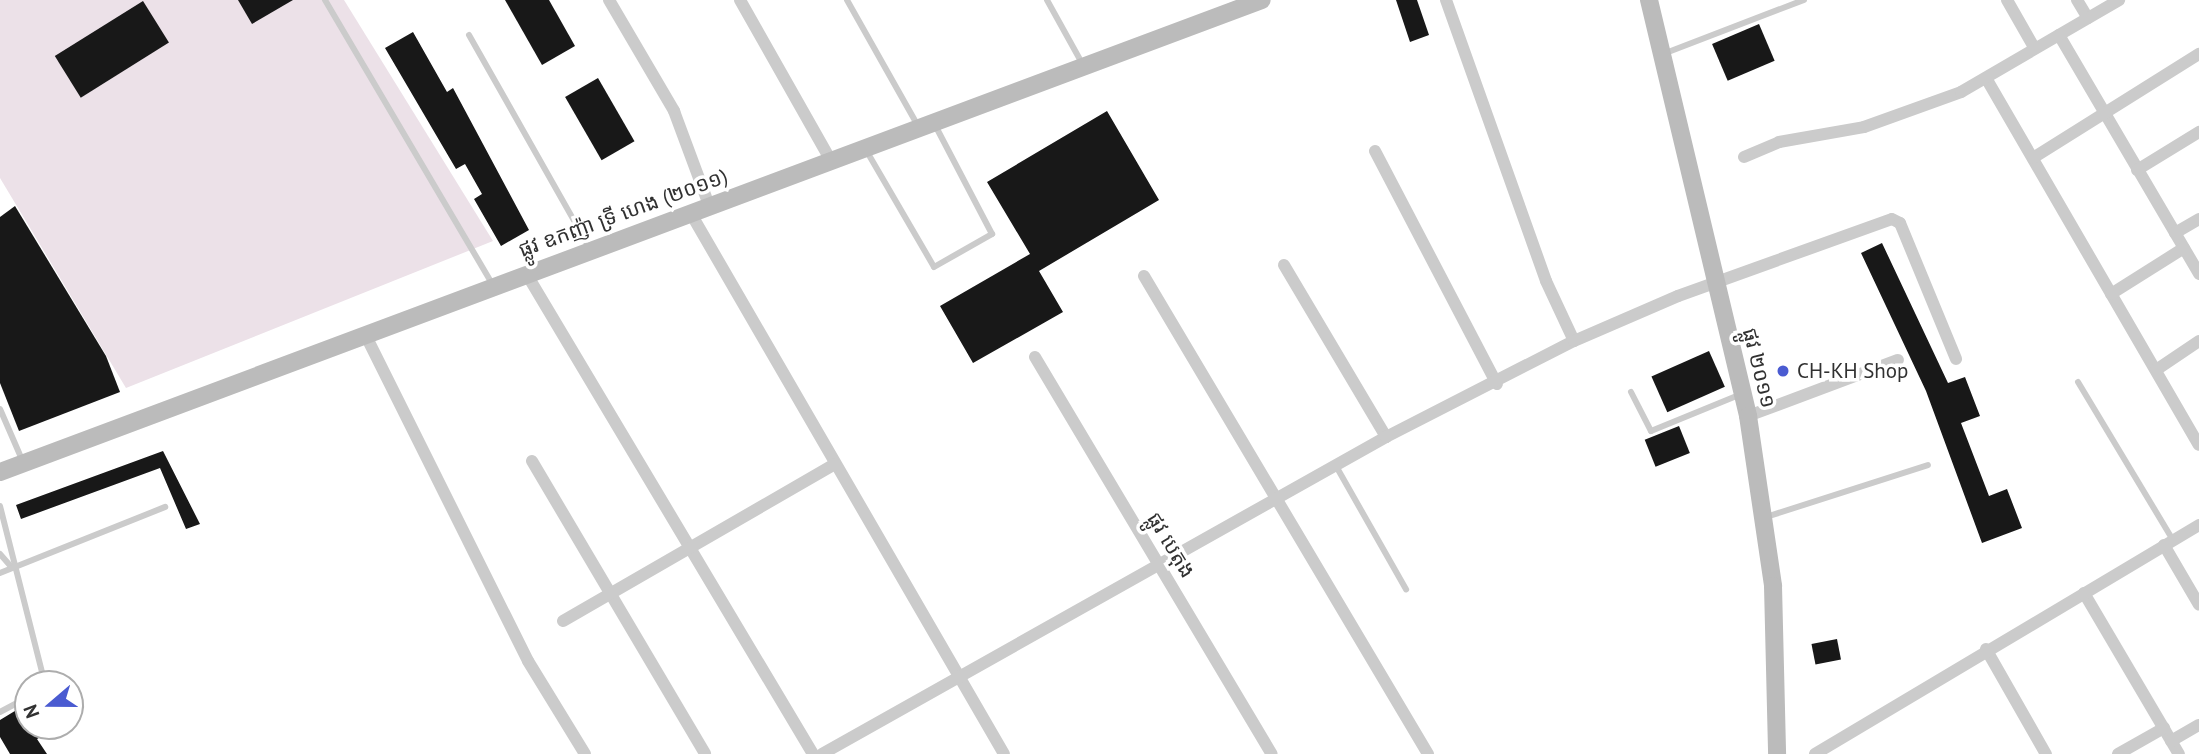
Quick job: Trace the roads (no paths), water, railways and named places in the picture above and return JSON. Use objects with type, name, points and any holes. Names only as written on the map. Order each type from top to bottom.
[{"type":"main road","name":"ផ្លូវ ឧកញ៉ា ទ្រី ហេង (២០១១)","points":[[0,472],[590,249],[927,127],[1262,0]]},
{"type":"main road","name":"ផ្លូវ ២០១១","points":[[1649,0],[1714,285],[1748,416],[1773,586],[1777,754]]},
{"type":"street","points":[[609,0],[674,111],[709,205]]},
{"type":"street","points":[[740,0],[831,161]]},
{"type":"street","points":[[1446,0],[1546,281],[1574,341]]},
{"type":"street","points":[[2007,0],[2035,49]]},
{"type":"street","points":[[2077,0],[2088,18]]},
{"type":"street","points":[[1744,157],[1779,142],[1864,127],[1986,78],[2119,0]]},
{"type":"street","points":[[2059,35],[2199,274]]},
{"type":"street","points":[[2033,158],[2199,54]]},
{"type":"street","points":[[1986,78],[2199,445]]},
{"type":"street","points":[[2137,170],[2199,132]]},
{"type":"street","points":[[1374,151],[1497,384]]},
{"type":"street","points":[[690,212],[1004,754]]},
{"type":"street","points":[[822,754],[1273,500],[1574,341],[1714,285],[1895,219],[1956,359]]},
{"type":"street","points":[[2175,233],[2199,219]]},
{"type":"street","points":[[2111,293],[2183,248]]},
{"type":"street","points":[[1284,265],[1386,438]]},
{"type":"street","points":[[526,273],[813,754]]},
{"type":"street","points":[[1144,276],[1273,500],[1428,754]]},
{"type":"street","points":[[365,334],[528,661],[585,754]]},
{"type":"street","points":[[2156,370],[2199,341]]},
{"type":"street","name":"ផ្លូវ បេតុង","points":[[1035,357],[1272,754]]},
{"type":"street","points":[[1748,416],[1898,360]]},
{"type":"street","points":[[532,461],[705,754]]},
{"type":"street","points":[[563,621],[835,464]]},
{"type":"street","points":[[1815,754],[1986,649],[2199,525]]},
{"type":"street","points":[[2169,543],[2199,604]]},
{"type":"street","points":[[2084,593],[2179,754]]},
{"type":"street","points":[[1986,649],[2046,754]]},
{"type":"street","points":[[2171,741],[2199,725]]},
{"type":"street","points":[[2118,754],[2164,728]]},
{"type":"lane","points":[[325,0],[494,286]]},
{"type":"lane","points":[[847,0],[927,127],[949,153],[992,234],[934,267],[865,149]]},
{"type":"lane","points":[[1047,0],[1084,67]]},
{"type":"lane","points":[[1661,55],[1804,0]]},
{"type":"lane","points":[[470,35],[590,249]]},
{"type":"lane","points":[[2078,382],[2169,543]]},
{"type":"lane","points":[[1631,392],[1651,431],[1742,394]]},
{"type":"lane","points":[[0,409],[23,463]]},
{"type":"lane","points":[[1765,518],[1928,465]]},
{"type":"lane","points":[[1335,466],[1405,589]]},
{"type":"lane","points":[[0,506],[14,546],[12,568],[41,670]]},
{"type":"lane","points":[[0,573],[164,507]]},
{"type":"lane","points":[[0,554],[12,568]]},
{"type":"place","name":"CH-KH Shop","points":[[1783,371]]}]
